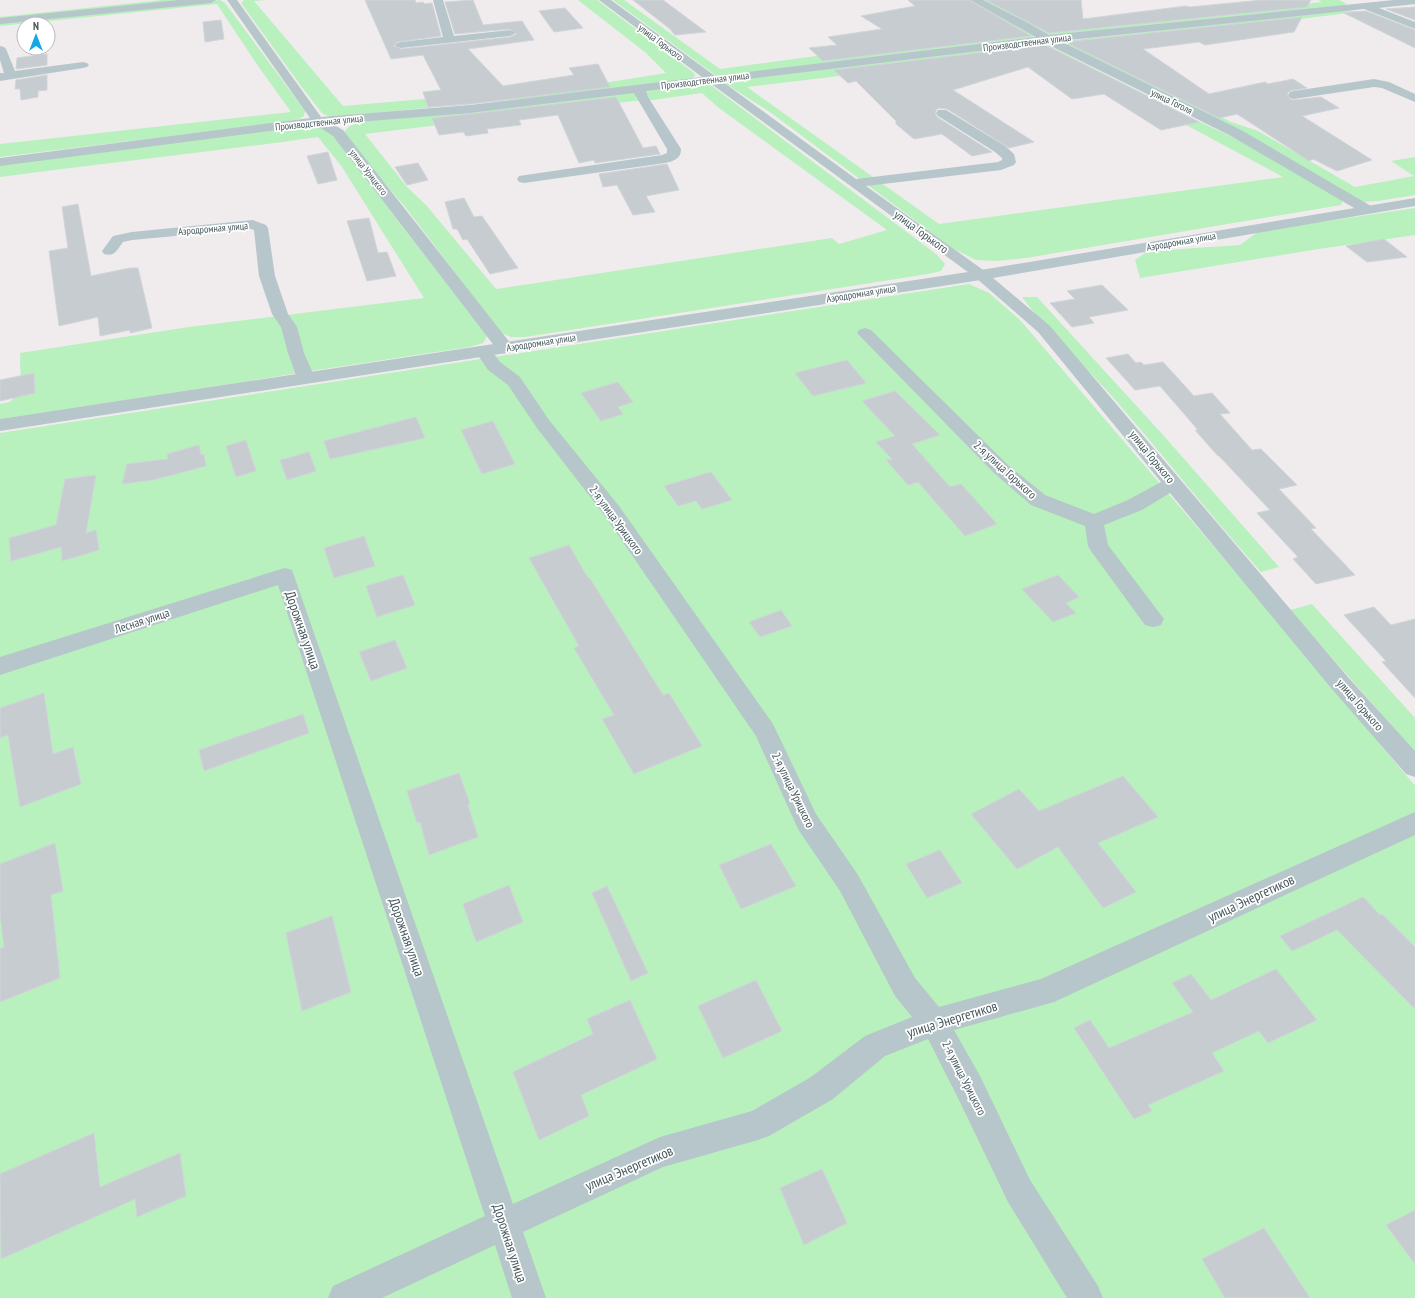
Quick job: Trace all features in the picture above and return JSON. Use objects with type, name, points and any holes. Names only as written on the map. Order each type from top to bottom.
[{"type":"street","points":[[0,21],[211,0]]},
{"type":"street","name":"улица Урицкого","points":[[232,0],[311,109],[318,121],[338,133],[494,349]]},
{"type":"street","points":[[438,0],[449,38]]},
{"type":"street","name":"улица Горького","points":[[604,0],[711,80],[981,275],[1044,329],[1339,682],[1415,768]]},
{"type":"street","name":"улица Гоголя","points":[[975,0],[1024,24],[1047,39],[1236,133],[1366,209]]},
{"type":"street","points":[[1347,0],[1415,26]]},
{"type":"street","name":"Производственная улица","points":[[0,162],[318,121],[470,109],[1047,39],[1415,1]]},
{"type":"street","points":[[401,45],[449,38],[510,33]]},
{"type":"street","points":[[0,49],[5,58],[5,77],[83,65]]},
{"type":"street","points":[[1294,95],[1374,83],[1385,85],[1415,98]]},
{"type":"street","points":[[524,179],[665,159],[674,155],[674,149],[642,98],[639,88]]},
{"type":"street","points":[[854,183],[1001,166],[1009,162],[1009,157],[1000,149],[942,113]]},
{"type":"street","name":"Аэродромная улица","points":[[0,425],[981,275],[1366,209],[1415,202]]},
{"type":"street","name":"Аэродромная улица","points":[[109,251],[118,239],[132,236],[253,224],[260,228],[267,276],[280,314],[289,327],[296,353],[306,378]]},
{"type":"street","name":"2-я улица Горького","points":[[865,332],[1001,469],[1038,500],[1094,522]]},
{"type":"street","name":"2-я улица Урицкого","points":[[494,349],[494,366],[514,381],[543,424],[612,511],[765,731],[807,821],[849,883],[905,987],[934,1022],[970,1087],[1019,1191],[1086,1298]]},
{"type":"street","points":[[1153,619],[1098,546],[1094,522],[1135,506],[1173,483]]},
{"type":"street","name":"Лесная улица","points":[[0,666],[285,575]]},
{"type":"street","name":"Дорожная улица","points":[[285,575],[529,1298]]},
{"type":"street","name":"улица Энергетиков","points":[[345,1298],[660,1152],[758,1125],[822,1088],[875,1046],[934,1022],[1044,992],[1415,823]]},
{"type":"green space","points":[[162,0],[195,0],[39,16],[16,16],[16,18],[0,20],[0,17]]},
{"type":"green space","points":[[220,0],[225,3],[305,111],[304,116],[299,119],[276,123],[0,157],[0,144],[291,112],[217,4],[56,20],[56,17]]},
{"type":"green space","points":[[244,0],[267,0],[254,1],[343,106],[591,85],[666,73],[646,53],[578,0],[597,0],[694,73],[695,77],[684,80],[565,95],[329,117],[322,113],[301,86],[241,3]]},
{"type":"green space","points":[[613,0],[624,0],[720,69],[884,47],[950,0],[969,0],[1034,34],[1035,37],[722,76],[715,75]]},
{"type":"green space","points":[[980,0],[992,0],[1055,31],[1322,2],[1318,0],[1339,0],[1347,4],[1341,6],[1049,35]]},
{"type":"green space","points":[[1342,10],[1362,12],[1397,22],[1415,30],[1415,38],[1348,13],[1081,46],[1231,122],[1258,131],[1355,187],[1414,176],[1391,161],[1415,157],[1415,195],[1363,202],[1066,46],[1064,41]]},
{"type":"green space","points":[[16,21],[16,24],[0,26],[0,23]]},
{"type":"green space","points":[[1040,43],[1050,46],[1196,120],[1241,141],[1343,200],[1341,205],[1026,258],[998,261],[976,260],[952,248],[770,112],[726,84],[730,80]],"holes":[[[1048,51],[1283,177],[939,224],[747,87]]]},
{"type":"green space","points":[[704,83],[712,86],[936,254],[945,264],[941,271],[525,337],[511,337],[501,333],[406,208],[349,141],[344,132],[358,122],[369,120]],"holes":[[[702,93],[719,108],[887,230],[839,244],[832,238],[496,289],[426,205],[407,187],[365,134]]]},
{"type":"green space","points":[[308,125],[323,128],[334,135],[391,212],[487,336],[483,343],[470,347],[0,419],[0,404],[10,402],[21,389],[20,353],[189,327],[424,298],[342,167],[318,137],[0,177],[0,164]]},
{"type":"green space","points":[[1415,208],[1415,235],[1140,278],[1135,260],[1145,253],[1240,245],[1259,231]]},
{"type":"green space","points":[[969,284],[989,293],[1020,320],[1415,785],[1415,1298],[0,1298],[0,433]]},
{"type":"green space","points":[[1022,297],[1037,297],[1164,436],[1279,567],[1261,572],[1118,403],[1044,325]]},
{"type":"green space","points":[[1312,604],[1415,718],[1415,752],[1290,610]]},
{"type":"building","points":[[365,0],[415,0],[416,3],[432,3],[441,36],[397,42],[394,46],[401,49],[510,37],[517,34],[510,29],[455,34],[445,2],[473,0],[483,25],[522,21],[534,40],[468,49],[503,86],[574,75],[569,68],[598,64],[610,87],[470,104],[428,107],[423,92],[441,90],[423,55],[391,59]]},
{"type":"building","points":[[633,0],[663,0],[706,32],[675,35],[670,29]]},
{"type":"building","points":[[908,0],[969,0],[1031,36],[823,61],[809,48],[837,45],[828,37],[882,29],[861,16],[915,6]]},
{"type":"building","points":[[986,0],[1081,0],[1083,19],[1186,6],[1190,7],[1262,0],[1311,0],[1307,7],[1049,33]]},
{"type":"building","points":[[1415,7],[1415,20],[1386,9]]},
{"type":"building","points":[[565,8],[583,28],[554,32],[539,11]]},
{"type":"building","points":[[1366,11],[1415,30],[1415,48],[1344,13]]},
{"type":"building","points":[[1302,17],[1294,32],[1205,45],[1199,42],[1143,49],[1209,94],[1265,82],[1268,84],[1293,79],[1307,88],[1290,91],[1287,94],[1290,99],[1294,100],[1321,97],[1339,108],[1302,116],[1372,160],[1337,171],[1313,159],[1309,161],[1237,114],[1219,118],[1065,42]]},
{"type":"building","points":[[221,20],[224,39],[205,42],[203,22]]},
{"type":"building","points":[[1045,45],[1199,122],[1161,130],[1104,94],[1072,99],[1028,67],[953,90],[1034,142],[1009,148],[947,109],[938,108],[935,112],[937,117],[992,152],[972,156],[942,134],[914,139],[896,124],[896,121],[856,81],[848,83],[834,70]]},
{"type":"building","points":[[47,56],[47,65],[16,69],[17,58]]},
{"type":"building","points":[[47,75],[47,90],[38,91],[38,97],[21,100],[20,89],[15,89],[16,80]]},
{"type":"building","points":[[616,97],[643,148],[656,146],[660,154],[595,163],[594,160],[579,163],[558,115],[519,120],[521,125],[487,129],[488,133],[466,136],[463,132],[439,135],[432,118],[470,114]]},
{"type":"building","points":[[328,152],[337,180],[318,184],[307,156]]},
{"type":"building","points":[[418,163],[428,180],[407,185],[395,167]]},
{"type":"building","points":[[667,164],[679,190],[646,196],[655,212],[633,215],[617,185],[603,187],[599,174]]},
{"type":"building","points":[[464,198],[474,217],[482,216],[518,268],[490,274],[467,239],[463,240],[457,229],[453,229],[445,202]]},
{"type":"building","points":[[78,204],[91,276],[130,268],[138,268],[152,328],[130,333],[130,330],[100,336],[98,317],[59,326],[49,251],[68,248],[62,207]]},
{"type":"building","points":[[369,218],[378,253],[387,252],[396,276],[367,281],[347,221]]},
{"type":"building","points":[[1384,239],[1407,257],[1367,262],[1346,246]]},
{"type":"building","points":[[1102,285],[1128,310],[1089,317],[1094,323],[1072,327],[1050,303],[1075,299],[1067,291]]},
{"type":"building","points":[[1128,354],[1136,363],[1141,362],[1144,365],[1163,362],[1194,396],[1212,393],[1230,413],[1220,414],[1252,450],[1261,449],[1297,485],[1279,489],[1316,528],[1311,529],[1355,575],[1316,584],[1293,559],[1298,557],[1257,513],[1270,510],[1218,456],[1160,386],[1135,390],[1106,358]]},
{"type":"building","points":[[847,360],[866,383],[813,396],[795,373]]},
{"type":"building","points":[[34,373],[35,393],[0,401],[0,380]]},
{"type":"building","points":[[618,382],[633,402],[618,407],[623,414],[601,421],[581,393]]},
{"type":"building","points":[[895,391],[940,435],[912,444],[950,487],[961,484],[997,524],[965,536],[918,482],[908,485],[886,460],[892,459],[876,442],[895,436],[862,401]]},
{"type":"building","points":[[416,417],[425,438],[330,459],[324,441]]},
{"type":"building","points":[[493,421],[515,464],[482,474],[461,430]]},
{"type":"building","points":[[246,440],[256,471],[236,477],[226,446]]},
{"type":"building","points":[[199,445],[201,455],[204,454],[206,466],[153,480],[122,484],[127,464],[168,459],[167,454]]},
{"type":"building","points":[[309,452],[316,471],[287,480],[280,460]]},
{"type":"building","points":[[711,472],[732,500],[702,509],[696,501],[678,506],[664,486]]},
{"type":"building","points":[[96,475],[86,533],[96,530],[99,550],[62,561],[61,547],[11,561],[9,538],[56,525],[65,479]]},
{"type":"building","points":[[364,536],[375,566],[334,578],[324,548]]},
{"type":"building","points":[[569,545],[588,578],[589,577],[663,695],[669,693],[702,746],[634,774],[602,719],[614,715],[574,648],[579,646],[529,558]]},
{"type":"building","points":[[403,575],[415,605],[377,617],[366,586]]},
{"type":"building","points":[[1058,575],[1079,597],[1066,603],[1076,613],[1053,622],[1022,589]]},
{"type":"building","points":[[1374,607],[1391,625],[1415,619],[1415,698],[1382,662],[1386,661],[1344,615]]},
{"type":"building","points":[[781,610],[792,626],[760,637],[749,622]]},
{"type":"building","points":[[395,640],[407,668],[371,681],[359,652]]},
{"type":"building","points":[[44,693],[53,754],[73,747],[81,784],[20,807],[8,735],[0,738],[0,708]]},
{"type":"building","points":[[303,714],[309,733],[204,771],[199,750]]},
{"type":"building","points":[[459,773],[470,804],[468,805],[478,837],[429,855],[420,822],[417,823],[407,791]]},
{"type":"building","points":[[1123,776],[1158,817],[1098,843],[1136,892],[1103,908],[1058,847],[1017,869],[971,814],[1019,789],[1039,811]]},
{"type":"building","points":[[55,843],[63,891],[51,895],[60,978],[0,1002],[0,948],[4,947],[0,915],[0,864]]},
{"type":"building","points":[[771,844],[796,886],[741,909],[719,865]]},
{"type":"building","points":[[940,850],[962,883],[927,898],[906,864]]},
{"type":"building","points":[[509,885],[523,922],[476,942],[463,904]]},
{"type":"building","points":[[607,886],[648,973],[631,981],[592,893]]},
{"type":"building","points":[[1363,897],[1415,947],[1415,1009],[1337,930],[1292,951],[1280,936]]},
{"type":"building","points":[[332,916],[351,992],[302,1011],[286,933]]},
{"type":"building","points":[[1276,969],[1317,1020],[1268,1043],[1259,1031],[1212,1053],[1224,1071],[1148,1105],[1152,1111],[1134,1119],[1074,1028],[1090,1020],[1109,1048],[1193,1012],[1172,983],[1191,974],[1211,1000]]},
{"type":"building","points":[[756,980],[782,1031],[723,1058],[698,1006]]},
{"type":"building","points":[[630,1000],[657,1059],[581,1095],[589,1116],[539,1140],[513,1072],[593,1034],[587,1019]]},
{"type":"building","points":[[94,1133],[100,1187],[180,1153],[186,1196],[137,1217],[135,1199],[1,1259],[0,1174]]},
{"type":"building","points":[[822,1169],[847,1223],[804,1245],[780,1188]]},
{"type":"building","points":[[1415,1210],[1415,1264],[1386,1225]]},
{"type":"building","points":[[1264,1228],[1310,1298],[1225,1298],[1202,1259]]}]
